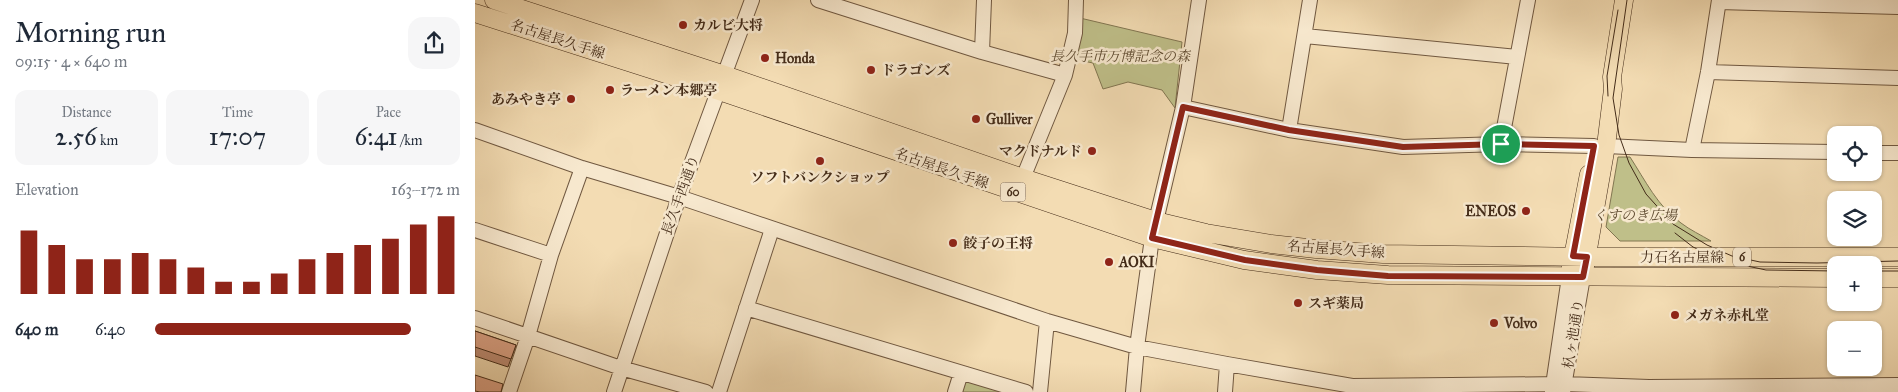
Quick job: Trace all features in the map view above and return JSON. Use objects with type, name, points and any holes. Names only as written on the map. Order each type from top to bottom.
[{"type":"main road","name":"名古屋長久手線","points":[[494,0],[1022,195],[1154,230],[1245,260],[1317,270],[1388,276],[1576,277]]},
{"type":"main road","points":[[1576,277],[1600,146],[1613,89],[1612,77],[1624,0]]},
{"type":"main road","name":"名古屋長久手線","points":[[475,13],[722,83],[1023,178],[1154,230],[1317,249],[1383,254],[1580,256]]},
{"type":"main road","name":"力石名古屋線","points":[[1580,256],[1898,257]]},
{"type":"main road","name":"力石名古屋線","points":[[1576,277],[1827,278]]},
{"type":"main road","points":[[1882,278],[1898,278]]},
{"type":"street","name":"長久手西通り","points":[[614,392],[679,197],[752,0]]},
{"type":"street","points":[[818,0],[856,5],[982,52],[1065,75]]},
{"type":"street","points":[[982,52],[984,0]]},
{"type":"street","points":[[1023,178],[1065,75],[1075,33],[1076,0]]},
{"type":"street","points":[[1133,392],[1137,347],[1154,230],[1183,107],[1199,0]]},
{"type":"street","points":[[1289,130],[1310,0]]},
{"type":"street","points":[[1501,144],[1528,0]]},
{"type":"street","points":[[1692,150],[1708,72],[1719,1],[1898,7]]},
{"type":"street","points":[[1305,36],[1517,57]]},
{"type":"street","points":[[1708,72],[1898,78]]},
{"type":"street","points":[[1183,107],[1289,130],[1403,147],[1501,144],[1827,152]]},
{"type":"street","points":[[475,130],[582,168],[679,197],[1047,321],[1137,347],[1227,364],[1352,386],[1648,390],[1898,385]]},
{"type":"street","points":[[1882,153],[1898,153]]},
{"type":"street","points":[[509,392],[528,336],[551,256],[582,168]]},
{"type":"street","points":[[719,392],[772,228]]},
{"type":"street","points":[[475,230],[551,256]]},
{"type":"street","name":"杁ヶ池通り","points":[[1558,388],[1576,277]]},
{"type":"street","points":[[746,308],[1026,392]]},
{"type":"street","points":[[475,318],[621,368],[706,392]]},
{"type":"street","points":[[1040,392],[1047,321]]},
{"type":"street","points":[[1225,392],[1227,364]]},
{"type":"street","points":[[955,392],[961,373]]},
{"type":"green space","name":"長久手市万博記念の森","points":[[1080,18],[1182,42],[1175,108],[1162,90],[1128,82],[1103,89],[1093,63],[1073,59]]},
{"type":"green space","name":"くすのき広場","points":[[1618,157],[1630,157],[1665,209],[1684,226],[1711,241],[1620,241],[1606,227]]},
{"type":"green space","points":[[964,377],[1011,392],[960,392]]},
{"type":"building","points":[[475,331],[516,345],[511,359],[475,347]]},
{"type":"building","points":[[475,375],[503,384],[501,392],[475,391]]},
{"type":"tram line","points":[[1627,0],[1613,98],[1619,135],[1629,163],[1646,194],[1673,224],[1707,245],[1732,256],[1760,262],[1898,261]]},
{"type":"tram line","points":[[1608,96],[1607,76],[1618,10]]},
{"type":"tram line","points":[[1675,233],[1693,247],[1711,255]]},
{"type":"tram line","points":[[1747,266],[1766,270],[1827,271]]},
{"type":"tram line","points":[[1882,271],[1898,271]]},
{"type":"place","name":"カルビ大将","points":[[683,25]]},
{"type":"place","name":"Honda","points":[[765,58]]},
{"type":"place","name":"ドラゴンズ","points":[[871,70]]},
{"type":"place","name":"ラーメン本郷亭","points":[[610,90]]},
{"type":"place","name":"あみやき亭","points":[[571,99]]},
{"type":"place","name":"Gulliver","points":[[976,119]]},
{"type":"place","name":"マクドナルド","points":[[1092,151]]},
{"type":"place","name":"ソフトバンクショップ","points":[[820,161]]},
{"type":"place","name":"ENEOS","points":[[1526,211]]},
{"type":"place","name":"餃子の王将","points":[[953,243]]},
{"type":"place","name":"AOKI","points":[[1109,262]]},
{"type":"place","name":"スギ薬局","points":[[1298,303]]},
{"type":"place","name":"メガネ赤札堂","points":[[1675,315]]},
{"type":"place","name":"Volvo","points":[[1494,323]]},
{"type":"route","points":[[1183,107],[1289,130],[1403,147],[1501,144],[1594,146],[1573,256],[1587,257],[1583,277],[1388,276],[1317,270],[1245,260],[1152,238],[1183,107]]}]
